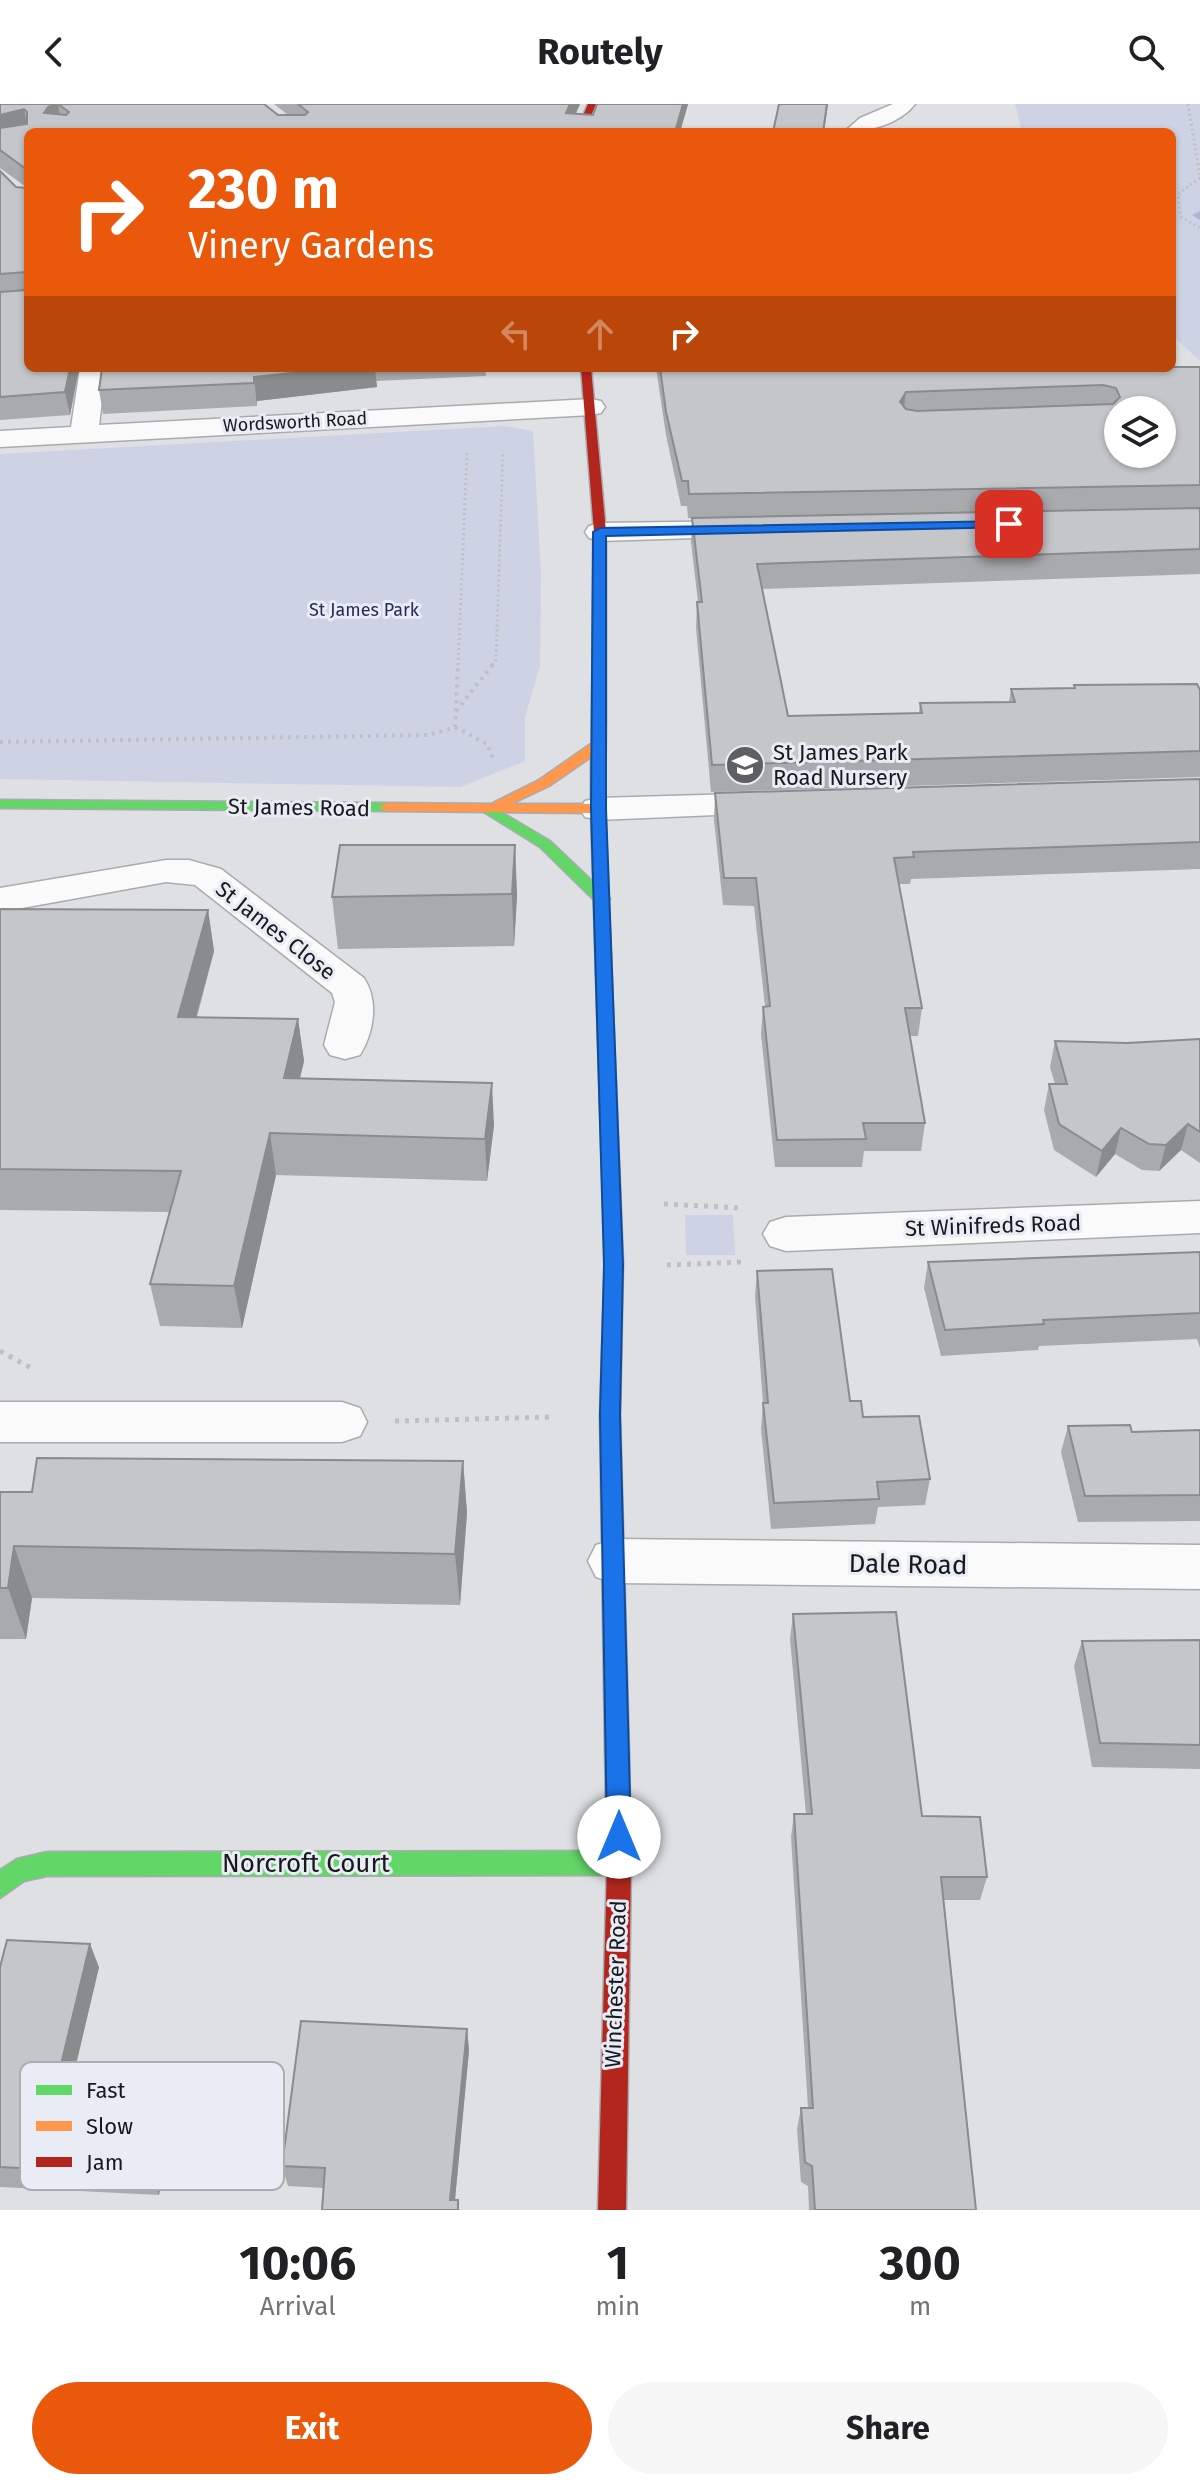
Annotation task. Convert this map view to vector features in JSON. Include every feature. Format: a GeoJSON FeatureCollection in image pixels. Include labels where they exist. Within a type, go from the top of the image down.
{"type":"FeatureCollection","features":[{"type":"Feature","properties":{"kind":"main road"},"geometry":{"type":"LineString","coordinates":[[582,128],[592,104]]}},
{"type":"Feature","properties":{"kind":"main road","name":"Winchester Road"},"geometry":{"type":"LineString","coordinates":[[587,372],[600,532],[598,809],[614,1265],[610,1415],[619,1863],[612,2210]]}},
{"type":"Feature","properties":{"kind":"main road"},"geometry":{"type":"LineString","coordinates":[[489,809],[544,783],[600,744]]}},
{"type":"Feature","properties":{"kind":"main road","name":"St James Road"},"geometry":{"type":"LineString","coordinates":[[0,804],[598,809]]}},
{"type":"Feature","properties":{"kind":"main road"},"geometry":{"type":"LineString","coordinates":[[489,809],[545,844],[602,899]]}},
{"type":"Feature","properties":{"kind":"main road","name":"Norcroft Court"},"geometry":{"type":"LineString","coordinates":[[0,1886],[17,1871],[47,1864],[619,1863]]}},
{"type":"Feature","properties":{"kind":"street"},"geometry":{"type":"LineString","coordinates":[[860,128],[867,122],[896,112],[905,104]]}},
{"type":"Feature","properties":{"kind":"street"},"geometry":{"type":"LineString","coordinates":[[84,434],[92,372]]}},
{"type":"Feature","properties":{"kind":"street","name":"Wordsworth Road"},"geometry":{"type":"LineString","coordinates":[[0,439],[591,407]]}},
{"type":"Feature","properties":{"kind":"street"},"geometry":{"type":"LineString","coordinates":[[600,532],[771,530]]}},
{"type":"Feature","properties":{"kind":"street"},"geometry":{"type":"LineString","coordinates":[[598,809],[808,803]]}},
{"type":"Feature","properties":{"kind":"street","name":"St James Close"},"geometry":{"type":"LineString","coordinates":[[0,900],[166,871],[208,877],[350,987],[355,1002],[345,1045]]}},
{"type":"Feature","properties":{"kind":"street","name":"St Winifreds Road"},"geometry":{"type":"LineString","coordinates":[[786,1234],[1200,1217]]}},
{"type":"Feature","properties":{"kind":"street"},"geometry":{"type":"LineString","coordinates":[[0,1422],[169,1444],[342,1422]]}},
{"type":"Feature","properties":{"kind":"street","name":"Dale Road"},"geometry":{"type":"LineString","coordinates":[[615,1561],[1200,1567]]}},
{"type":"Feature","properties":{"kind":"path"},"geometry":{"type":"LineString","coordinates":[[1188,104],[1200,177],[1178,194],[1181,217],[1200,228]]}},
{"type":"Feature","properties":{"kind":"path"},"geometry":{"type":"LineString","coordinates":[[456,712],[496,660],[502,452],[512,435],[543,409]]}},
{"type":"Feature","properties":{"kind":"path"},"geometry":{"type":"LineString","coordinates":[[453,453],[467,452],[455,727]]}},
{"type":"Feature","properties":{"kind":"path"},"geometry":{"type":"LineString","coordinates":[[0,742],[429,735],[455,727],[487,744],[493,755],[493,770]]}},
{"type":"Feature","properties":{"kind":"path"},"geometry":{"type":"LineString","coordinates":[[611,1203],[735,1205],[786,1234],[738,1265],[614,1265]]}},
{"type":"Feature","properties":{"kind":"path"},"geometry":{"type":"LineString","coordinates":[[342,1422],[610,1415]]}},
{"type":"Feature","properties":{"kind":"green space"},"geometry":{"type":"Polygon","coordinates":[[[1015,104],[1200,104],[1200,361],[1176,339],[1176,128],[1021,128],[1015,104]]]}},
{"type":"Feature","properties":{"kind":"green space","name":"St James Park"},"geometry":{"type":"Polygon","coordinates":[[[505,426],[533,431],[541,575],[540,666],[525,717],[525,761],[461,787],[0,779],[0,454],[505,426]]]}},
{"type":"Feature","properties":{"kind":"green space"},"geometry":{"type":"Polygon","coordinates":[[[685,1215],[733,1215],[735,1255],[686,1255],[685,1215]]]}},
{"type":"Feature","properties":{"kind":"building"},"geometry":{"type":"Polygon","coordinates":[[[0,104],[56,104],[44,113],[66,115],[69,112],[58,104],[264,104],[278,115],[305,115],[308,112],[298,104],[570,104],[566,113],[593,115],[597,104],[683,104],[676,128],[24,128],[24,168],[0,150],[0,128],[27,124],[27,112],[24,109],[0,115],[0,104]]]}},
{"type":"Feature","properties":{"kind":"building"},"geometry":{"type":"Polygon","coordinates":[[[779,104],[827,104],[824,128],[774,128],[779,104]]]}},
{"type":"Feature","properties":{"kind":"building"},"geometry":{"type":"Polygon","coordinates":[[[0,171],[16,187],[24,188],[24,272],[0,274],[0,171]]]}},
{"type":"Feature","properties":{"kind":"building"},"geometry":{"type":"Polygon","coordinates":[[[24,290],[24,372],[69,372],[65,392],[0,397],[0,292],[24,290]]]}},
{"type":"Feature","properties":{"kind":"building"},"geometry":{"type":"Polygon","coordinates":[[[1176,367],[1200,367],[1200,485],[689,494],[688,481],[682,481],[661,372],[1176,372],[1176,367]]]}},
{"type":"Feature","properties":{"kind":"building"},"geometry":{"type":"Polygon","coordinates":[[[101,372],[301,372],[254,377],[254,383],[99,390],[101,372]]]}},
{"type":"Feature","properties":{"kind":"building"},"geometry":{"type":"Polygon","coordinates":[[[1200,508],[1200,549],[757,564],[788,716],[922,713],[920,703],[1015,702],[1011,689],[1197,684],[1200,690],[1200,751],[712,765],[697,602],[702,602],[692,518],[1200,508]]]}},
{"type":"Feature","properties":{"kind":"building"},"geometry":{"type":"Polygon","coordinates":[[[1200,779],[1200,842],[913,852],[914,857],[894,858],[922,1008],[905,1008],[925,1123],[863,1123],[866,1139],[777,1140],[763,1007],[770,1006],[756,878],[724,878],[715,793],[1200,779]]]}},
{"type":"Feature","properties":{"kind":"building"},"geometry":{"type":"Polygon","coordinates":[[[340,845],[515,845],[512,894],[332,897],[340,845]]]}},
{"type":"Feature","properties":{"kind":"building"},"geometry":{"type":"Polygon","coordinates":[[[0,909],[208,910],[178,1017],[298,1019],[284,1078],[492,1083],[485,1139],[270,1133],[234,1286],[150,1284],[181,1171],[0,1169],[0,909]]]}},
{"type":"Feature","properties":{"kind":"building"},"geometry":{"type":"Polygon","coordinates":[[[1200,1039],[1200,1132],[1188,1124],[1166,1145],[1149,1144],[1121,1128],[1102,1151],[1059,1124],[1049,1084],[1067,1084],[1055,1041],[1127,1043],[1200,1039]]]}},
{"type":"Feature","properties":{"kind":"building"},"geometry":{"type":"Polygon","coordinates":[[[1200,1252],[1200,1313],[1043,1320],[1044,1324],[945,1330],[928,1262],[1200,1252]]]}},
{"type":"Feature","properties":{"kind":"building"},"geometry":{"type":"Polygon","coordinates":[[[832,1269],[850,1401],[861,1401],[863,1417],[919,1416],[930,1479],[877,1482],[879,1499],[774,1503],[763,1403],[768,1403],[757,1271],[832,1269]]]}},
{"type":"Feature","properties":{"kind":"building"},"geometry":{"type":"Polygon","coordinates":[[[1130,1425],[1132,1432],[1200,1430],[1200,1495],[1085,1496],[1068,1426],[1130,1425]]]}},
{"type":"Feature","properties":{"kind":"building"},"geometry":{"type":"Polygon","coordinates":[[[37,1458],[463,1461],[455,1554],[14,1546],[8,1588],[0,1588],[0,1492],[32,1492],[37,1458]]]}},
{"type":"Feature","properties":{"kind":"building"},"geometry":{"type":"Polygon","coordinates":[[[896,1612],[922,1816],[980,1817],[987,1877],[941,1877],[976,2210],[815,2210],[812,2166],[805,2162],[801,2108],[813,2108],[794,1814],[812,1814],[793,1614],[896,1612]]]}},
{"type":"Feature","properties":{"kind":"building"},"geometry":{"type":"Polygon","coordinates":[[[1200,1640],[1200,1745],[1100,1743],[1082,1641],[1200,1640]]]}},
{"type":"Feature","properties":{"kind":"building"},"geometry":{"type":"Polygon","coordinates":[[[7,1940],[90,1944],[62,2062],[20,2062],[20,2168],[0,2167],[0,1967],[7,1940]]]}},
{"type":"Feature","properties":{"kind":"building"},"geometry":{"type":"Polygon","coordinates":[[[301,2021],[467,2029],[450,2200],[458,2200],[458,2210],[322,2210],[325,2168],[284,2166],[301,2021]]]}},
{"type":"Feature","properties":{"kind":"waterway"},"geometry":{"type":"LineString","coordinates":[[1200,214],[1197,215],[1200,217]]}},
{"type":"Feature","properties":{"kind":"traffic: fast"},"geometry":{"type":"LineString","coordinates":[[0,804],[386,807]]}},
{"type":"Feature","properties":{"kind":"traffic: fast"},"geometry":{"type":"LineString","coordinates":[[489,809],[545,844],[602,899]]}},
{"type":"Feature","properties":{"kind":"traffic: fast"},"geometry":{"type":"LineString","coordinates":[[614,1263],[610,1415],[617,1752]]}},
{"type":"Feature","properties":{"kind":"traffic: fast"},"geometry":{"type":"LineString","coordinates":[[0,1886],[17,1871],[47,1864],[619,1863]]}},
{"type":"Feature","properties":{"kind":"traffic: slow"},"geometry":{"type":"LineString","coordinates":[[599,722],[598,809],[614,1263]]}},
{"type":"Feature","properties":{"kind":"traffic: slow"},"geometry":{"type":"LineString","coordinates":[[498,804],[544,783],[600,744]]}},
{"type":"Feature","properties":{"kind":"traffic: slow"},"geometry":{"type":"LineString","coordinates":[[386,807],[598,809]]}},
{"type":"Feature","properties":{"kind":"traffic: jam"},"geometry":{"type":"LineString","coordinates":[[582,128],[592,104]]}},
{"type":"Feature","properties":{"kind":"traffic: jam"},"geometry":{"type":"LineString","coordinates":[[586,372],[600,532],[599,722]]}},
{"type":"Feature","properties":{"kind":"traffic: jam"},"geometry":{"type":"LineString","coordinates":[[612,2210],[619,1863],[617,1752]]}},
{"type":"Feature","properties":{"kind":"place","name":"St James Park Road Nursery"},"geometry":{"type":"Point","coordinates":[745,765]}},
{"type":"Feature","properties":{"kind":"route"},"geometry":{"type":"LineString","coordinates":[[619,1837],[610,1415],[614,1265],[598,809],[600,532],[1009,524]]}}]}
